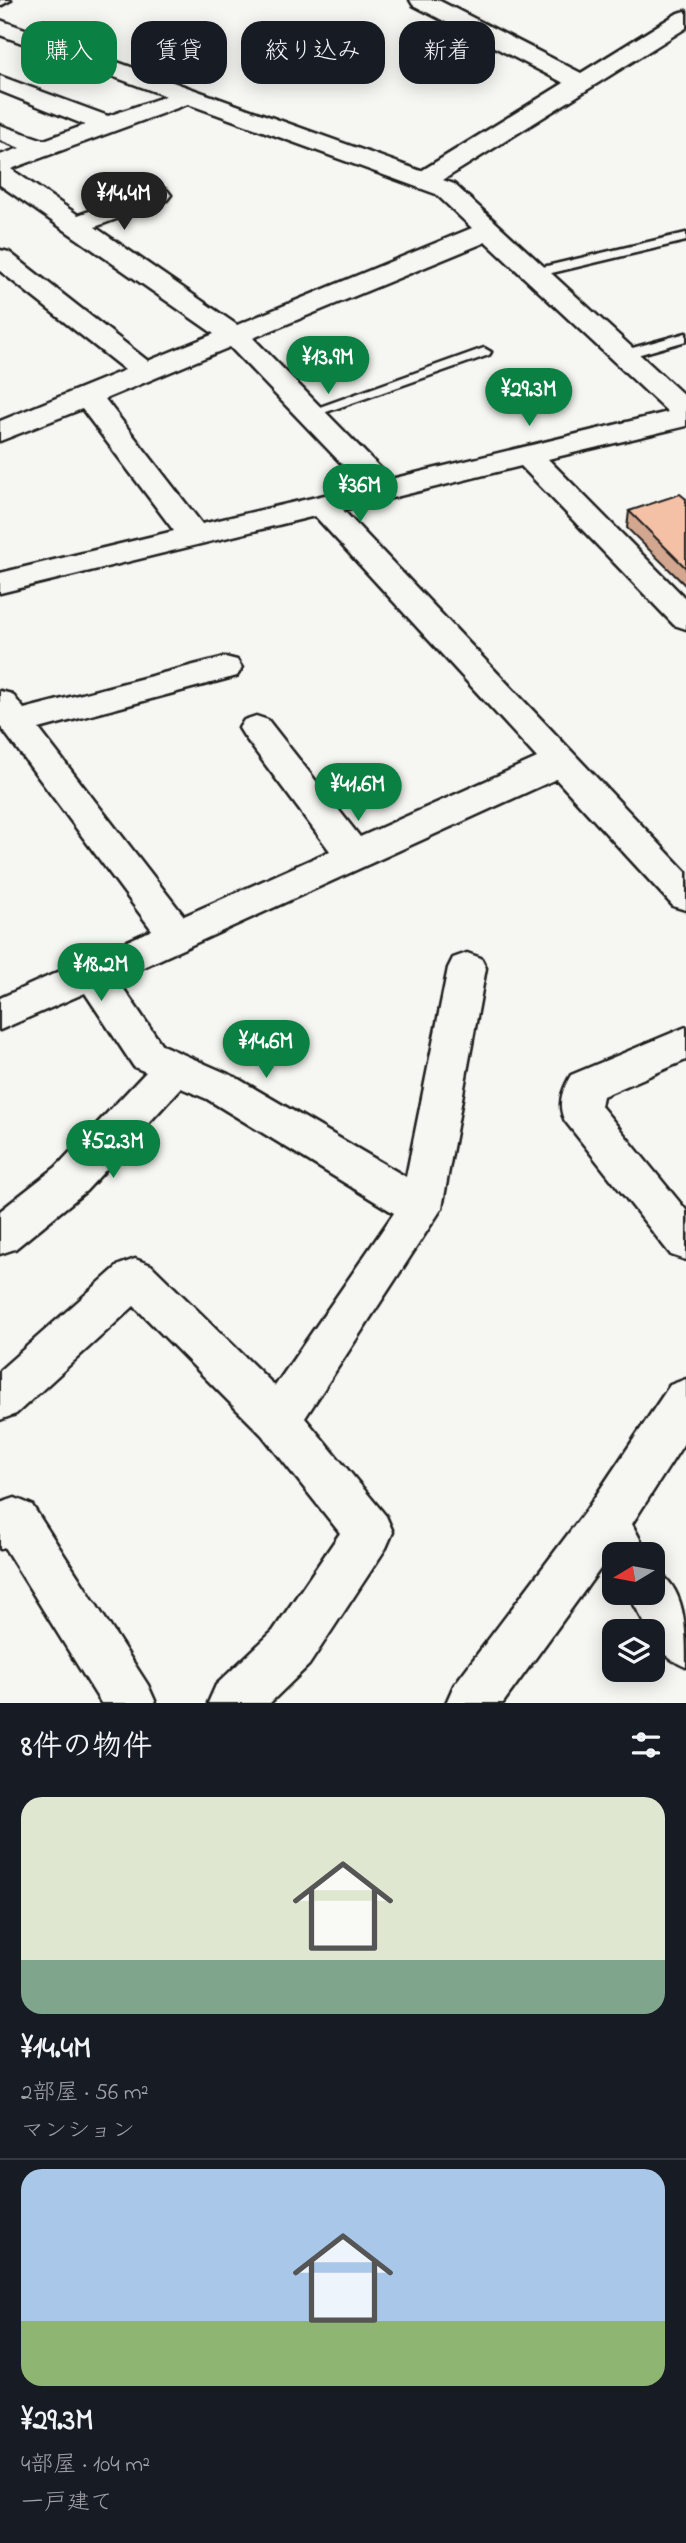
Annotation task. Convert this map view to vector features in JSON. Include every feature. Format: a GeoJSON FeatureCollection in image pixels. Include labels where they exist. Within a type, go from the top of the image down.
{"type":"FeatureCollection","features":[{"type":"Feature","properties":{"kind":"street"},"geometry":{"type":"LineString","coordinates":[[421,0],[580,82]]}},
{"type":"Feature","properties":{"kind":"street"},"geometry":{"type":"LineString","coordinates":[[423,181],[686,18]]}},
{"type":"Feature","properties":{"kind":"street"},"geometry":{"type":"LineString","coordinates":[[0,27],[445,189],[686,415]]}},
{"type":"Feature","properties":{"kind":"street"},"geometry":{"type":"LineString","coordinates":[[0,83],[108,125]]}},
{"type":"Feature","properties":{"kind":"street"},"geometry":{"type":"LineString","coordinates":[[0,164],[190,95]]}},
{"type":"Feature","properties":{"kind":"street"},"geometry":{"type":"LineString","coordinates":[[0,132],[43,148]]}},
{"type":"Feature","properties":{"kind":"street"},"geometry":{"type":"LineString","coordinates":[[0,173],[235,336],[385,491]]}},
{"type":"Feature","properties":{"kind":"street"},"geometry":{"type":"LineString","coordinates":[[75,225],[158,195]]}},
{"type":"Feature","properties":{"kind":"street"},"geometry":{"type":"LineString","coordinates":[[0,432],[489,231]]}},
{"type":"Feature","properties":{"kind":"street"},"geometry":{"type":"LineString","coordinates":[[0,258],[145,372]]}},
{"type":"Feature","properties":{"kind":"street"},"geometry":{"type":"LineString","coordinates":[[88,396],[194,537]]}},
{"type":"Feature","properties":{"kind":"street"},"geometry":{"type":"LineString","coordinates":[[0,583],[385,491],[686,415]]}},
{"type":"Feature","properties":{"kind":"street"},"geometry":{"type":"LineString","coordinates":[[527,455],[686,618]]}},
{"type":"Feature","properties":{"kind":"street"},"geometry":{"type":"LineString","coordinates":[[323,506],[686,896]]}},
{"type":"Feature","properties":{"kind":"street"},"geometry":{"type":"LineString","coordinates":[[178,936],[8,712],[225,668]]}},
{"type":"Feature","properties":{"kind":"street"},"geometry":{"type":"LineString","coordinates":[[256,728],[354,856]]}},
{"type":"Feature","properties":{"kind":"street"},"geometry":{"type":"LineString","coordinates":[[0,1015],[561,762]]}},
{"type":"Feature","properties":{"kind":"street"},"geometry":{"type":"LineString","coordinates":[[278,1420],[421,1208],[467,968]]}},
{"type":"Feature","properties":{"kind":"street"},"geometry":{"type":"LineString","coordinates":[[93,974],[148,1056],[220,1088],[421,1208]]}},
{"type":"Feature","properties":{"kind":"street"},"geometry":{"type":"LineString","coordinates":[[686,1043],[584,1086],[580,1110],[686,1242]]}},
{"type":"Feature","properties":{"kind":"street"},"geometry":{"type":"LineString","coordinates":[[0,1236],[71,1179],[175,1068]]}},
{"type":"Feature","properties":{"kind":"street"},"geometry":{"type":"LineString","coordinates":[[0,1399],[135,1278],[278,1420],[369,1532],[290,1648],[233,1703]]}},
{"type":"Feature","properties":{"kind":"street"},"geometry":{"type":"LineString","coordinates":[[472,1703],[614,1540],[686,1400]]}},
{"type":"Feature","properties":{"kind":"street"},"geometry":{"type":"LineString","coordinates":[[5,1518],[130,1703]]}},
{"type":"Feature","properties":{"kind":"street"},"geometry":{"type":"LineString","coordinates":[[660,1605],[686,1642]]}},
{"type":"Feature","properties":{"kind":"lane"},"geometry":{"type":"LineString","coordinates":[[0,3],[6,0]]}},
{"type":"Feature","properties":{"kind":"lane"},"geometry":{"type":"LineString","coordinates":[[535,274],[686,237]]}},
{"type":"Feature","properties":{"kind":"lane"},"geometry":{"type":"LineString","coordinates":[[623,355],[686,337]]}},
{"type":"Feature","properties":{"kind":"lane"},"geometry":{"type":"LineString","coordinates":[[310,413],[484,352]]}},
{"type":"Feature","properties":{"kind":"building"},"geometry":{"type":"Polygon","coordinates":[[[680,494],[686,499],[686,568],[629,511],[680,494]]]}}]}
